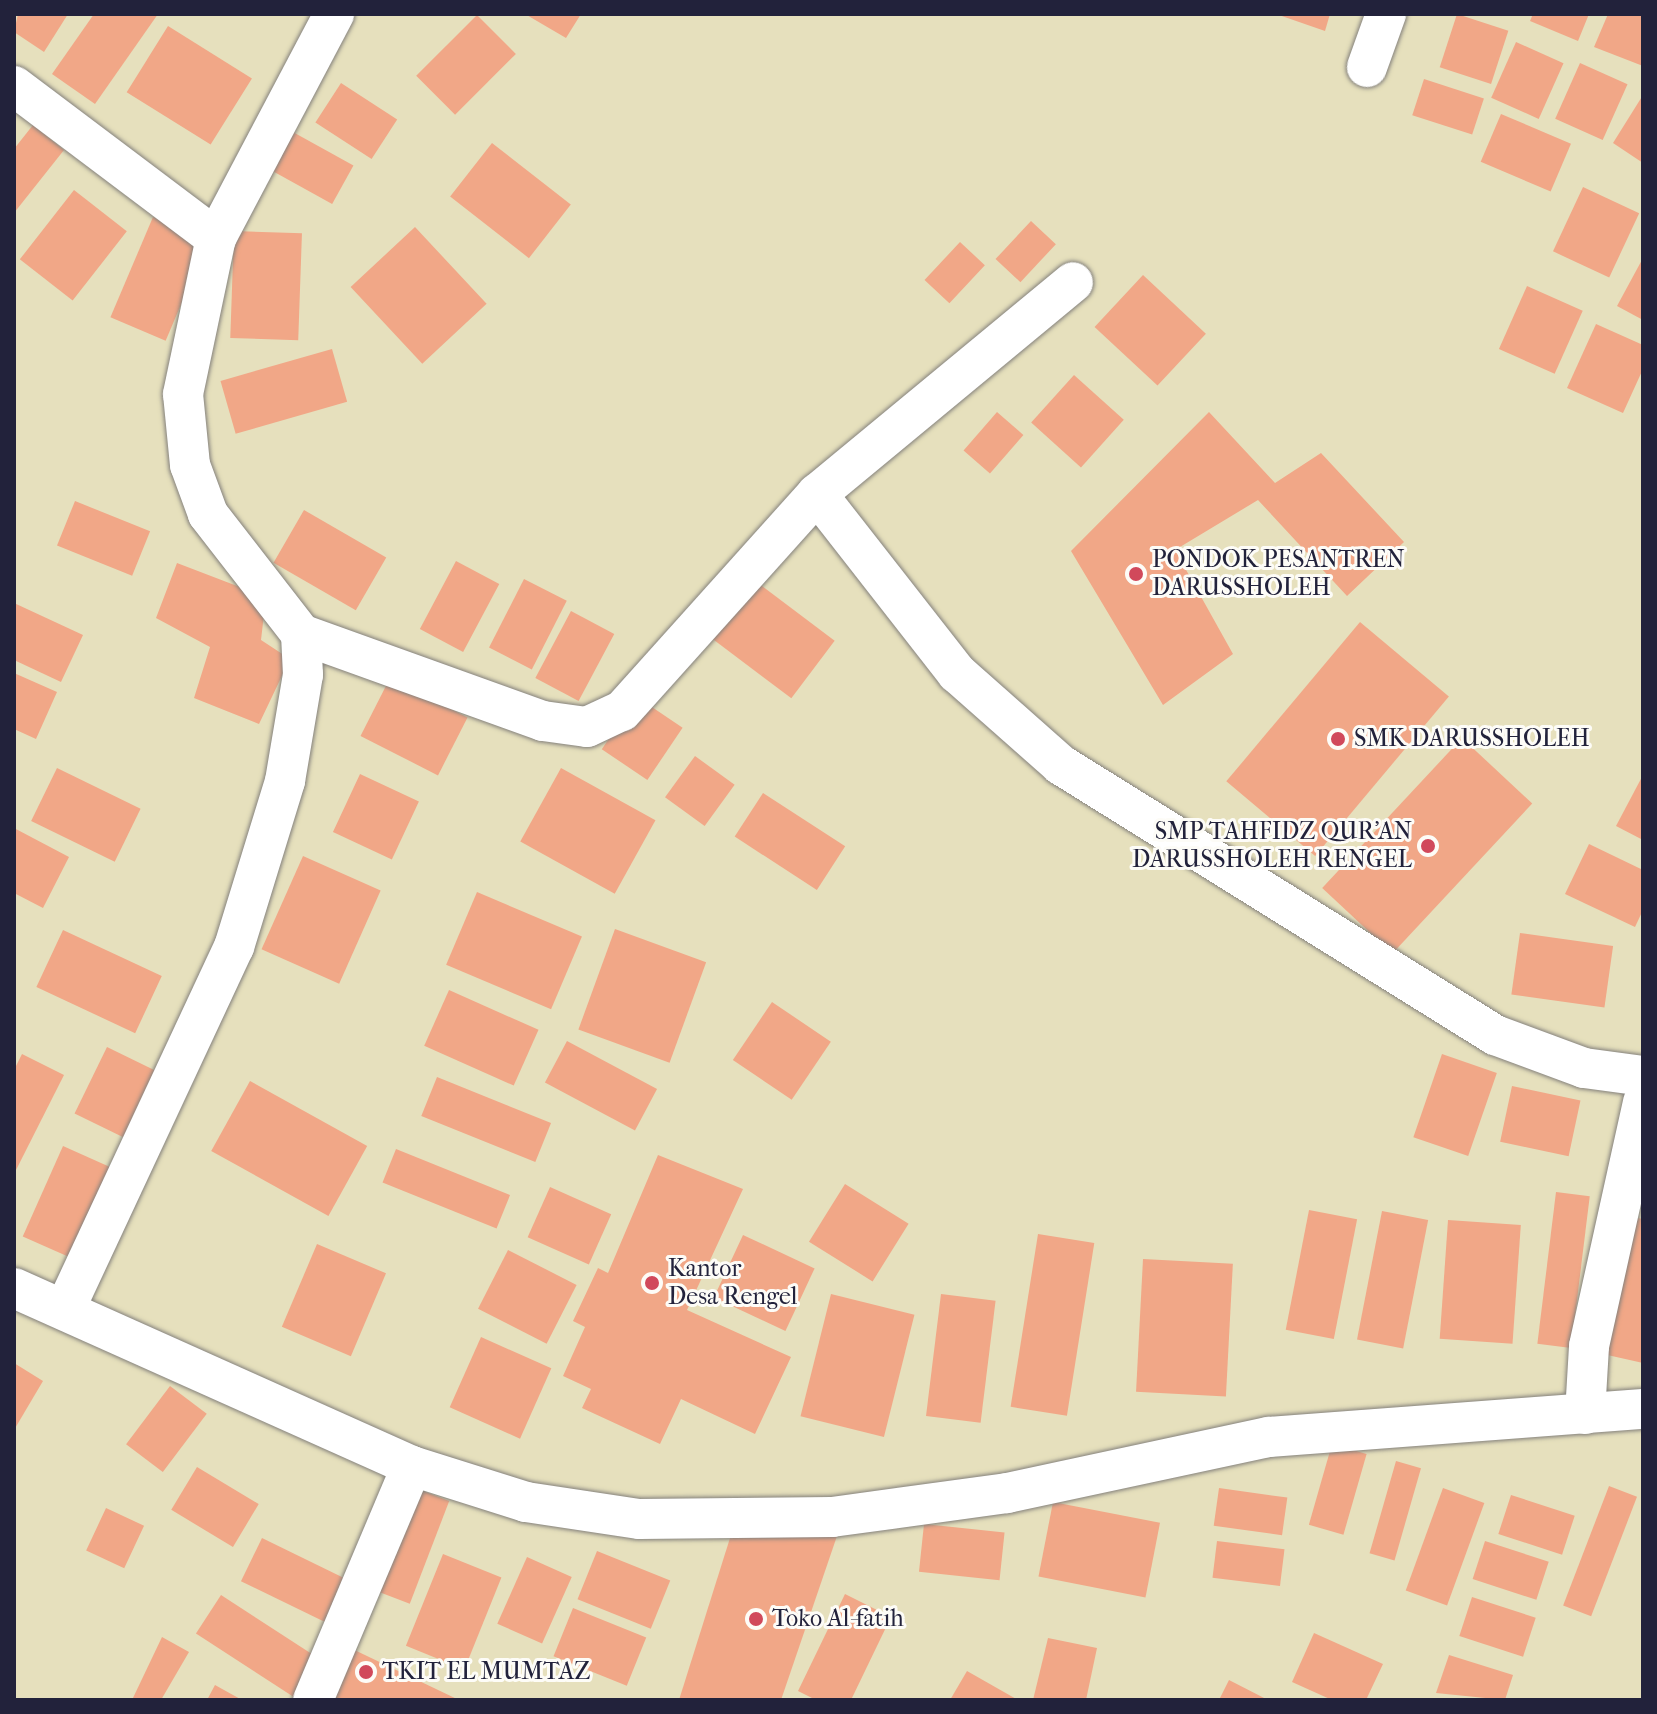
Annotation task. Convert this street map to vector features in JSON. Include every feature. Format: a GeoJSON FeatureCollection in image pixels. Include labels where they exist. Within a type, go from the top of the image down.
{"type":"FeatureCollection","features":[{"type":"Feature","properties":{"kind":"street"},"geometry":{"type":"LineString","coordinates":[[334,14],[216,238],[183,394],[190,465],[208,514],[301,634],[543,721],[587,727],[622,711],[665,670],[817,494],[1073,282]]}},
{"type":"Feature","properties":{"kind":"street"},"geometry":{"type":"LineString","coordinates":[[1367,67],[1386,14]]}},
{"type":"Feature","properties":{"kind":"street"},"geometry":{"type":"LineString","coordinates":[[14,86],[216,238]]}},
{"type":"Feature","properties":{"kind":"street"},"geometry":{"type":"LineString","coordinates":[[817,494],[957,673],[1061,765],[1495,1035],[1584,1068],[1643,1076]]}},
{"type":"Feature","properties":{"kind":"street"},"geometry":{"type":"LineString","coordinates":[[65,1309],[234,947],[285,781],[303,675],[301,634]]}},
{"type":"Feature","properties":{"kind":"street"},"geometry":{"type":"LineString","coordinates":[[1585,1414],[1589,1346],[1643,1102]]}},
{"type":"Feature","properties":{"kind":"street"},"geometry":{"type":"LineString","coordinates":[[14,1288],[412,1466],[526,1502],[639,1519],[832,1517],[1007,1493],[1269,1437],[1643,1409]]}},
{"type":"Feature","properties":{"kind":"street"},"geometry":{"type":"LineString","coordinates":[[313,1700],[412,1466]]}},
{"type":"Feature","properties":{"kind":"building"},"geometry":{"type":"Polygon","coordinates":[[[18,14],[68,14],[44,52],[14,32],[18,14]]]}},
{"type":"Feature","properties":{"kind":"building"},"geometry":{"type":"Polygon","coordinates":[[[94,14],[158,14],[95,104],[52,74],[94,14]]]}},
{"type":"Feature","properties":{"kind":"building"},"geometry":{"type":"Polygon","coordinates":[[[525,14],[581,14],[566,38],[525,14]]]}},
{"type":"Feature","properties":{"kind":"building"},"geometry":{"type":"Polygon","coordinates":[[[1276,14],[1330,14],[1325,31],[1276,14]]]}},
{"type":"Feature","properties":{"kind":"building"},"geometry":{"type":"Polygon","coordinates":[[[1457,14],[1508,31],[1491,84],[1440,67],[1457,14]]]}},
{"type":"Feature","properties":{"kind":"building"},"geometry":{"type":"Polygon","coordinates":[[[1533,14],[1589,14],[1578,41],[1530,21],[1533,14]]]}},
{"type":"Feature","properties":{"kind":"building"},"geometry":{"type":"Polygon","coordinates":[[[1608,14],[1643,14],[1643,66],[1594,47],[1608,14]]]}},
{"type":"Feature","properties":{"kind":"building"},"geometry":{"type":"Polygon","coordinates":[[[477,15],[516,54],[455,115],[416,76],[477,15]]]}},
{"type":"Feature","properties":{"kind":"building"},"geometry":{"type":"Polygon","coordinates":[[[168,26],[252,78],[211,145],[127,92],[168,26]]]}},
{"type":"Feature","properties":{"kind":"building"},"geometry":{"type":"Polygon","coordinates":[[[1516,42],[1564,63],[1539,119],[1491,98],[1516,42]]]}},
{"type":"Feature","properties":{"kind":"building"},"geometry":{"type":"Polygon","coordinates":[[[1580,63],[1628,84],[1603,140],[1555,119],[1580,63]]]}},
{"type":"Feature","properties":{"kind":"building"},"geometry":{"type":"Polygon","coordinates":[[[1424,79],[1484,98],[1472,135],[1412,115],[1424,79]]]}},
{"type":"Feature","properties":{"kind":"building"},"geometry":{"type":"Polygon","coordinates":[[[341,83],[397,119],[372,159],[315,122],[341,83]]]}},
{"type":"Feature","properties":{"kind":"building"},"geometry":{"type":"Polygon","coordinates":[[[1643,95],[1643,163],[1613,143],[1643,95]]]}},
{"type":"Feature","properties":{"kind":"building"},"geometry":{"type":"Polygon","coordinates":[[[1501,114],[1571,144],[1551,192],[1481,162],[1501,114]]]}},
{"type":"Feature","properties":{"kind":"building"},"geometry":{"type":"Polygon","coordinates":[[[273,121],[353,166],[332,204],[252,159],[273,121]]]}},
{"type":"Feature","properties":{"kind":"building"},"geometry":{"type":"Polygon","coordinates":[[[33,125],[64,150],[14,213],[14,149],[33,125]]]}},
{"type":"Feature","properties":{"kind":"building"},"geometry":{"type":"Polygon","coordinates":[[[492,143],[571,205],[529,258],[450,197],[492,143]]]}},
{"type":"Feature","properties":{"kind":"building"},"geometry":{"type":"Polygon","coordinates":[[[1583,187],[1639,213],[1609,278],[1553,251],[1583,187]]]}},
{"type":"Feature","properties":{"kind":"building"},"geometry":{"type":"Polygon","coordinates":[[[74,190],[127,231],[73,301],[20,259],[74,190]]]}},
{"type":"Feature","properties":{"kind":"building"},"geometry":{"type":"Polygon","coordinates":[[[153,217],[208,240],[166,341],[110,317],[153,217]]]}},
{"type":"Feature","properties":{"kind":"building"},"geometry":{"type":"Polygon","coordinates":[[[1031,221],[1056,244],[1020,282],[996,259],[1031,221]]]}},
{"type":"Feature","properties":{"kind":"building"},"geometry":{"type":"Polygon","coordinates":[[[415,227],[487,304],[422,364],[351,287],[415,227]]]}},
{"type":"Feature","properties":{"kind":"building"},"geometry":{"type":"Polygon","coordinates":[[[234,231],[302,233],[298,340],[230,338],[234,231]]]}},
{"type":"Feature","properties":{"kind":"building"},"geometry":{"type":"Polygon","coordinates":[[[960,242],[985,265],[949,303],[925,280],[960,242]]]}},
{"type":"Feature","properties":{"kind":"building"},"geometry":{"type":"Polygon","coordinates":[[[1643,258],[1643,320],[1617,306],[1643,258]]]}},
{"type":"Feature","properties":{"kind":"building"},"geometry":{"type":"Polygon","coordinates":[[[1143,275],[1206,334],[1157,386],[1095,327],[1143,275]]]}},
{"type":"Feature","properties":{"kind":"building"},"geometry":{"type":"Polygon","coordinates":[[[1527,286],[1583,311],[1555,374],[1499,349],[1527,286]]]}},
{"type":"Feature","properties":{"kind":"building"},"geometry":{"type":"Polygon","coordinates":[[[1596,324],[1643,345],[1643,369],[1623,413],[1567,388],[1596,324]]]}},
{"type":"Feature","properties":{"kind":"building"},"geometry":{"type":"Polygon","coordinates":[[[332,349],[347,402],[236,434],[220,381],[332,349]]]}},
{"type":"Feature","properties":{"kind":"building"},"geometry":{"type":"Polygon","coordinates":[[[1074,375],[1124,420],[1081,467],[1031,423],[1074,375]]]}},
{"type":"Feature","properties":{"kind":"building"},"geometry":{"type":"Polygon","coordinates":[[[997,412],[1023,435],[990,473],[964,450],[997,412]]]}},
{"type":"Feature","properties":{"kind":"building","name":"PONDOK PESANTREN DARUSSHOLEH"},"geometry":{"type":"Polygon","coordinates":[[[1209,412],[1275,483],[1321,453],[1404,542],[1347,596],[1258,500],[1175,550],[1233,654],[1163,705],[1071,551],[1209,412]]]}},
{"type":"Feature","properties":{"kind":"building"},"geometry":{"type":"Polygon","coordinates":[[[75,501],[150,531],[132,576],[57,546],[75,501]]]}},
{"type":"Feature","properties":{"kind":"building"},"geometry":{"type":"Polygon","coordinates":[[[304,510],[386,558],[356,610],[274,563],[304,510]]]}},
{"type":"Feature","properties":{"kind":"building"},"geometry":{"type":"Polygon","coordinates":[[[456,561],[499,584],[463,652],[420,629],[456,561]]]}},
{"type":"Feature","properties":{"kind":"building"},"geometry":{"type":"Polygon","coordinates":[[[177,563],[266,597],[261,640],[290,659],[259,724],[194,698],[210,647],[156,618],[177,563]]]}},
{"type":"Feature","properties":{"kind":"building"},"geometry":{"type":"Polygon","coordinates":[[[524,579],[567,601],[532,669],[489,648],[524,579]]]}},
{"type":"Feature","properties":{"kind":"building"},"geometry":{"type":"Polygon","coordinates":[[[754,580],[835,641],[791,698],[711,638],[754,580]]]}},
{"type":"Feature","properties":{"kind":"building"},"geometry":{"type":"Polygon","coordinates":[[[14,603],[83,635],[61,682],[14,660],[14,603]]]}},
{"type":"Feature","properties":{"kind":"building"},"geometry":{"type":"Polygon","coordinates":[[[571,611],[614,634],[579,701],[535,678],[571,611]]]}},
{"type":"Feature","properties":{"kind":"building","name":"SMK DARUSSHOLEH"},"geometry":{"type":"Polygon","coordinates":[[[1360,622],[1449,697],[1315,856],[1226,781],[1360,622]]]}},
{"type":"Feature","properties":{"kind":"building"},"geometry":{"type":"Polygon","coordinates":[[[14,673],[57,692],[36,739],[14,729],[14,673]]]}},
{"type":"Feature","properties":{"kind":"building"},"geometry":{"type":"Polygon","coordinates":[[[390,678],[468,717],[438,775],[360,736],[390,678]]]}},
{"type":"Feature","properties":{"kind":"building"},"geometry":{"type":"Polygon","coordinates":[[[637,697],[683,728],[647,780],[602,749],[637,697]]]}},
{"type":"Feature","properties":{"kind":"building","name":"SMP TAHFIDZ QUR'AN DARUSSHOLEH RENGEL"},"geometry":{"type":"Polygon","coordinates":[[[1462,738],[1532,803],[1392,953],[1322,888],[1462,738]]]}},
{"type":"Feature","properties":{"kind":"building"},"geometry":{"type":"Polygon","coordinates":[[[695,756],[735,785],[705,826],[665,797],[695,756]]]}},
{"type":"Feature","properties":{"kind":"building"},"geometry":{"type":"Polygon","coordinates":[[[57,768],[141,809],[115,862],[31,821],[57,768]]]}},
{"type":"Feature","properties":{"kind":"building"},"geometry":{"type":"Polygon","coordinates":[[[561,768],[655,820],[615,894],[520,841],[561,768]]]}},
{"type":"Feature","properties":{"kind":"building"},"geometry":{"type":"Polygon","coordinates":[[[360,774],[419,801],[392,859],[333,832],[360,774]]]}},
{"type":"Feature","properties":{"kind":"building"},"geometry":{"type":"Polygon","coordinates":[[[1643,775],[1643,840],[1616,826],[1643,775]]]}},
{"type":"Feature","properties":{"kind":"building"},"geometry":{"type":"Polygon","coordinates":[[[763,793],[845,846],[817,890],[735,837],[763,793]]]}},
{"type":"Feature","properties":{"kind":"building"},"geometry":{"type":"Polygon","coordinates":[[[14,828],[69,857],[43,908],[14,893],[14,828]]]}},
{"type":"Feature","properties":{"kind":"building"},"geometry":{"type":"Polygon","coordinates":[[[1589,844],[1643,870],[1643,910],[1635,927],[1565,894],[1589,844]]]}},
{"type":"Feature","properties":{"kind":"building"},"geometry":{"type":"Polygon","coordinates":[[[303,856],[381,891],[339,984],[262,949],[303,856]]]}},
{"type":"Feature","properties":{"kind":"building"},"geometry":{"type":"Polygon","coordinates":[[[477,892],[582,937],[551,1009],[446,965],[477,892]]]}},
{"type":"Feature","properties":{"kind":"building"},"geometry":{"type":"Polygon","coordinates":[[[615,929],[706,962],[670,1063],[578,1030],[615,929]]]}},
{"type":"Feature","properties":{"kind":"building"},"geometry":{"type":"Polygon","coordinates":[[[63,930],[162,976],[135,1033],[36,987],[63,930]]]}},
{"type":"Feature","properties":{"kind":"building"},"geometry":{"type":"Polygon","coordinates":[[[1520,933],[1613,946],[1604,1007],[1511,994],[1520,933]]]}},
{"type":"Feature","properties":{"kind":"building"},"geometry":{"type":"Polygon","coordinates":[[[449,990],[539,1030],[514,1086],[424,1046],[449,990]]]}},
{"type":"Feature","properties":{"kind":"building"},"geometry":{"type":"Polygon","coordinates":[[[772,1002],[831,1042],[792,1100],[733,1060],[772,1002]]]}},
{"type":"Feature","properties":{"kind":"building"},"geometry":{"type":"Polygon","coordinates":[[[567,1041],[657,1089],[635,1130],[545,1082],[567,1041]]]}},
{"type":"Feature","properties":{"kind":"building"},"geometry":{"type":"Polygon","coordinates":[[[107,1047],[162,1074],[129,1140],[75,1114],[107,1047]]]}},
{"type":"Feature","properties":{"kind":"building"},"geometry":{"type":"Polygon","coordinates":[[[22,1054],[64,1075],[14,1174],[14,1070],[22,1054]]]}},
{"type":"Feature","properties":{"kind":"building"},"geometry":{"type":"Polygon","coordinates":[[[1442,1054],[1497,1073],[1468,1156],[1413,1137],[1442,1054]]]}},
{"type":"Feature","properties":{"kind":"building"},"geometry":{"type":"Polygon","coordinates":[[[437,1077],[551,1123],[535,1162],[421,1116],[437,1077]]]}},
{"type":"Feature","properties":{"kind":"building"},"geometry":{"type":"Polygon","coordinates":[[[250,1081],[367,1146],[328,1216],[211,1151],[250,1081]]]}},
{"type":"Feature","properties":{"kind":"building"},"geometry":{"type":"Polygon","coordinates":[[[1512,1086],[1580,1101],[1569,1156],[1500,1142],[1512,1086]]]}},
{"type":"Feature","properties":{"kind":"building"},"geometry":{"type":"Polygon","coordinates":[[[63,1146],[111,1167],[70,1258],[23,1236],[63,1146]]]}},
{"type":"Feature","properties":{"kind":"building"},"geometry":{"type":"Polygon","coordinates":[[[396,1149],[510,1195],[497,1228],[383,1182],[396,1149]]]}},
{"type":"Feature","properties":{"kind":"building","name":"Kantor Desa Rengel"},"geometry":{"type":"Polygon","coordinates":[[[658,1155],[743,1189],[687,1310],[791,1357],[755,1434],[681,1399],[660,1444],[582,1408],[591,1389],[563,1376],[585,1327],[573,1321],[598,1268],[608,1273],[658,1155]]]}},
{"type":"Feature","properties":{"kind":"building"},"geometry":{"type":"Polygon","coordinates":[[[845,1184],[909,1224],[873,1281],[809,1242],[845,1184]]]}},
{"type":"Feature","properties":{"kind":"building"},"geometry":{"type":"Polygon","coordinates":[[[550,1187],[611,1214],[589,1264],[528,1237],[550,1187]]]}},
{"type":"Feature","properties":{"kind":"building"},"geometry":{"type":"Polygon","coordinates":[[[1556,1192],[1590,1196],[1571,1348],[1537,1344],[1556,1192]]]}},
{"type":"Feature","properties":{"kind":"building"},"geometry":{"type":"Polygon","coordinates":[[[1309,1210],[1357,1219],[1334,1339],[1286,1330],[1309,1210]]]}},
{"type":"Feature","properties":{"kind":"building"},"geometry":{"type":"Polygon","coordinates":[[[1382,1211],[1428,1220],[1403,1349],[1357,1340],[1382,1211]]]}},
{"type":"Feature","properties":{"kind":"building"},"geometry":{"type":"Polygon","coordinates":[[[1632,1217],[1643,1219],[1643,1363],[1603,1354],[1632,1217]]]}},
{"type":"Feature","properties":{"kind":"building"},"geometry":{"type":"Polygon","coordinates":[[[1448,1220],[1521,1225],[1513,1344],[1440,1339],[1448,1220]]]}},
{"type":"Feature","properties":{"kind":"building"},"geometry":{"type":"Polygon","coordinates":[[[1038,1234],[1094,1243],[1067,1416],[1011,1407],[1038,1234]]]}},
{"type":"Feature","properties":{"kind":"building"},"geometry":{"type":"Polygon","coordinates":[[[743,1235],[815,1268],[785,1331],[714,1298],[743,1235]]]}},
{"type":"Feature","properties":{"kind":"building"},"geometry":{"type":"Polygon","coordinates":[[[317,1244],[386,1273],[351,1356],[282,1327],[317,1244]]]}},
{"type":"Feature","properties":{"kind":"building"},"geometry":{"type":"Polygon","coordinates":[[[508,1250],[577,1285],[547,1344],[478,1309],[508,1250]]]}},
{"type":"Feature","properties":{"kind":"building"},"geometry":{"type":"Polygon","coordinates":[[[1143,1259],[1233,1264],[1226,1397],[1136,1392],[1143,1259]]]}},
{"type":"Feature","properties":{"kind":"building"},"geometry":{"type":"Polygon","coordinates":[[[831,1294],[914,1315],[884,1437],[801,1416],[831,1294]]]}},
{"type":"Feature","properties":{"kind":"building"},"geometry":{"type":"Polygon","coordinates":[[[941,1294],[996,1301],[981,1423],[926,1416],[941,1294]]]}},
{"type":"Feature","properties":{"kind":"building"},"geometry":{"type":"Polygon","coordinates":[[[481,1337],[551,1368],[520,1439],[450,1407],[481,1337]]]}},
{"type":"Feature","properties":{"kind":"building"},"geometry":{"type":"Polygon","coordinates":[[[14,1363],[43,1381],[14,1430],[14,1363]]]}},
{"type":"Feature","properties":{"kind":"building"},"geometry":{"type":"Polygon","coordinates":[[[170,1386],[207,1414],[163,1472],[126,1444],[170,1386]]]}},
{"type":"Feature","properties":{"kind":"building"},"geometry":{"type":"Polygon","coordinates":[[[1332,1444],[1367,1454],[1343,1535],[1309,1525],[1332,1444]]]}},
{"type":"Feature","properties":{"kind":"building"},"geometry":{"type":"Polygon","coordinates":[[[1396,1461],[1421,1468],[1395,1560],[1370,1553],[1396,1461]]]}},
{"type":"Feature","properties":{"kind":"building"},"geometry":{"type":"Polygon","coordinates":[[[197,1467],[259,1504],[233,1547],[171,1510],[197,1467]]]}},
{"type":"Feature","properties":{"kind":"building"},"geometry":{"type":"Polygon","coordinates":[[[410,1486],[449,1501],[410,1604],[371,1589],[410,1486]]]}},
{"type":"Feature","properties":{"kind":"building"},"geometry":{"type":"Polygon","coordinates":[[[1609,1486],[1637,1497],[1591,1616],[1563,1605],[1609,1486]]]}},
{"type":"Feature","properties":{"kind":"building"},"geometry":{"type":"Polygon","coordinates":[[[1219,1488],[1287,1498],[1282,1535],[1214,1526],[1219,1488]]]}},
{"type":"Feature","properties":{"kind":"building"},"geometry":{"type":"Polygon","coordinates":[[[1443,1488],[1484,1503],[1447,1605],[1406,1590],[1443,1488]]]}},
{"type":"Feature","properties":{"kind":"building"},"geometry":{"type":"Polygon","coordinates":[[[1511,1495],[1575,1516],[1562,1555],[1498,1534],[1511,1495]]]}},
{"type":"Feature","properties":{"kind":"building"},"geometry":{"type":"Polygon","coordinates":[[[1053,1502],[1160,1523],[1145,1597],[1038,1577],[1053,1502]]]}},
{"type":"Feature","properties":{"kind":"building"},"geometry":{"type":"Polygon","coordinates":[[[106,1508],[144,1526],[124,1568],[86,1551],[106,1508]]]}},
{"type":"Feature","properties":{"kind":"building"},"geometry":{"type":"Polygon","coordinates":[[[924,1524],[1005,1532],[1000,1580],[919,1572],[924,1524]]]}},
{"type":"Feature","properties":{"kind":"building","name":"Toko Al-fatih"},"geometry":{"type":"Polygon","coordinates":[[[837,1536],[781,1700],[679,1700],[730,1538],[837,1536]]]}},
{"type":"Feature","properties":{"kind":"building"},"geometry":{"type":"Polygon","coordinates":[[[262,1538],[354,1583],[333,1626],[241,1581],[262,1538]]]}},
{"type":"Feature","properties":{"kind":"building"},"geometry":{"type":"Polygon","coordinates":[[[1217,1541],[1284,1549],[1280,1586],[1212,1578],[1217,1541]]]}},
{"type":"Feature","properties":{"kind":"building"},"geometry":{"type":"Polygon","coordinates":[[[1485,1541],[1549,1562],[1536,1600],[1473,1579],[1485,1541]]]}},
{"type":"Feature","properties":{"kind":"building"},"geometry":{"type":"Polygon","coordinates":[[[597,1551],[670,1581],[651,1629],[578,1599],[597,1551]]]}},
{"type":"Feature","properties":{"kind":"building"},"geometry":{"type":"Polygon","coordinates":[[[443,1554],[501,1578],[464,1669],[406,1646],[443,1554]]]}},
{"type":"Feature","properties":{"kind":"building"},"geometry":{"type":"Polygon","coordinates":[[[527,1557],[572,1577],[542,1644],[497,1624],[527,1557]]]}},
{"type":"Feature","properties":{"kind":"building"},"geometry":{"type":"Polygon","coordinates":[[[845,1594],[891,1617],[851,1700],[816,1700],[798,1691],[845,1594]]]}},
{"type":"Feature","properties":{"kind":"building"},"geometry":{"type":"Polygon","coordinates":[[[221,1595],[320,1659],[295,1698],[196,1634],[221,1595]]]}},
{"type":"Feature","properties":{"kind":"building"},"geometry":{"type":"Polygon","coordinates":[[[1472,1597],[1536,1618],[1523,1657],[1459,1636],[1472,1597]]]}},
{"type":"Feature","properties":{"kind":"building"},"geometry":{"type":"Polygon","coordinates":[[[573,1608],[646,1638],[627,1686],[554,1656],[573,1608]]]}},
{"type":"Feature","properties":{"kind":"building"},"geometry":{"type":"Polygon","coordinates":[[[1314,1633],[1383,1664],[1366,1700],[1332,1700],[1292,1682],[1314,1633]]]}},
{"type":"Feature","properties":{"kind":"building"},"geometry":{"type":"Polygon","coordinates":[[[162,1637],[189,1652],[161,1700],[132,1700],[162,1637]]]}},
{"type":"Feature","properties":{"kind":"building"},"geometry":{"type":"Polygon","coordinates":[[[1048,1638],[1097,1648],[1086,1700],[1033,1700],[1048,1638]]]}},
{"type":"Feature","properties":{"kind":"building","name":"TKIT EL MUMTAZ"},"geometry":{"type":"Polygon","coordinates":[[[344,1645],[459,1700],[317,1700],[344,1645]]]}},
{"type":"Feature","properties":{"kind":"building"},"geometry":{"type":"Polygon","coordinates":[[[1449,1655],[1513,1675],[1505,1700],[1436,1693],[1449,1655]]]}},
{"type":"Feature","properties":{"kind":"building"},"geometry":{"type":"Polygon","coordinates":[[[967,1671],[1018,1700],[950,1700],[967,1671]]]}},
{"type":"Feature","properties":{"kind":"building"},"geometry":{"type":"Polygon","coordinates":[[[1229,1680],[1268,1700],[1219,1700],[1229,1680]]]}},
{"type":"Feature","properties":{"kind":"building"},"geometry":{"type":"Polygon","coordinates":[[[215,1685],[242,1700],[207,1700],[215,1685]]]}},
{"type":"Feature","properties":{"kind":"place","name":"PONDOK PESANTREN DARUSSHOLEH"},"geometry":{"type":"Point","coordinates":[1136,574]}},
{"type":"Feature","properties":{"kind":"place","name":"SMK DARUSSHOLEH"},"geometry":{"type":"Point","coordinates":[1338,739]}},
{"type":"Feature","properties":{"kind":"place","name":"SMP TAHFIDZ QUR'AN DARUSSHOLEH RENGEL"},"geometry":{"type":"Point","coordinates":[1428,846]}},
{"type":"Feature","properties":{"kind":"place","name":"Kantor Desa Rengel"},"geometry":{"type":"Point","coordinates":[652,1283]}},
{"type":"Feature","properties":{"kind":"place","name":"Toko Al-fatih"},"geometry":{"type":"Point","coordinates":[756,1619]}},
{"type":"Feature","properties":{"kind":"place","name":"TKIT EL MUMTAZ"},"geometry":{"type":"Point","coordinates":[366,1672]}}]}
